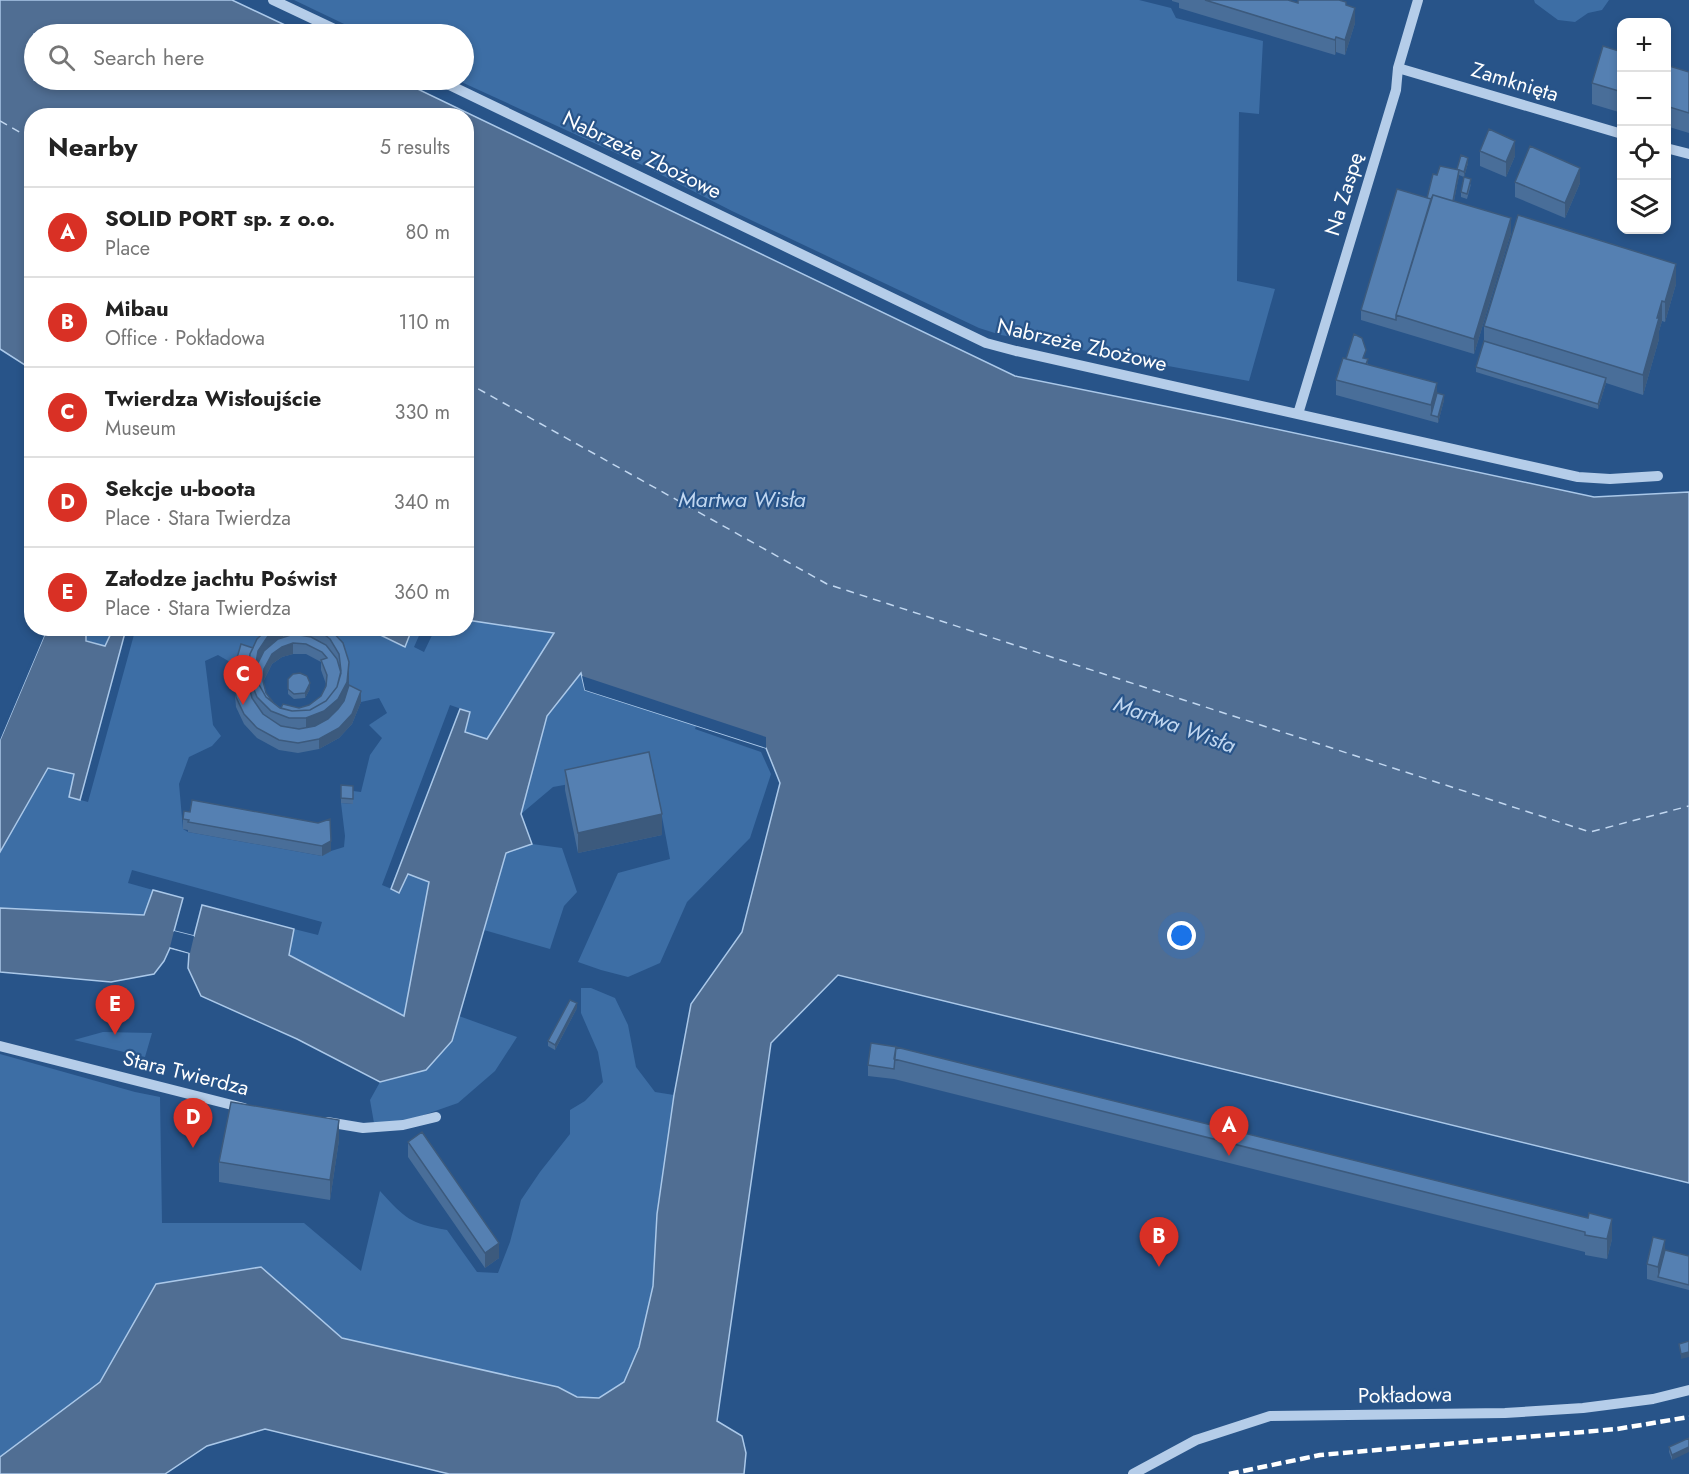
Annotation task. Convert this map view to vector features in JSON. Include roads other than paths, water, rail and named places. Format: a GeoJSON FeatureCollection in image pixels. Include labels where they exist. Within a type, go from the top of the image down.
{"type":"FeatureCollection","features":[{"type":"Feature","properties":{"kind":"street"},"geometry":{"type":"LineString","coordinates":[[273,0],[324,24]]}},
{"type":"Feature","properties":{"kind":"street","name":"Na Zaspę"},"geometry":{"type":"LineString","coordinates":[[1298,414],[1396,90],[1398,68],[1418,0]]}},
{"type":"Feature","properties":{"kind":"street","name":"Zamknięta"},"geometry":{"type":"LineString","coordinates":[[1398,68],[1617,133]]}},
{"type":"Feature","properties":{"kind":"street","name":"Nabrzeże Zbożowe"},"geometry":{"type":"LineString","coordinates":[[460,90],[986,343],[1578,477],[1610,479],[1658,476]]}},
{"type":"Feature","properties":{"kind":"street"},"geometry":{"type":"LineString","coordinates":[[1671,149],[1689,154]]}},
{"type":"Feature","properties":{"kind":"street","name":"Stara Twierdza"},"geometry":{"type":"LineString","coordinates":[[0,1046],[229,1106],[251,1109]]}},
{"type":"Feature","properties":{"kind":"street"},"geometry":{"type":"LineString","coordinates":[[318,1121],[363,1128],[403,1125],[436,1117]]}},
{"type":"Feature","properties":{"kind":"street","name":"Pokładowa"},"geometry":{"type":"LineString","coordinates":[[1133,1474],[1196,1440],[1270,1416],[1505,1413],[1583,1408],[1653,1399],[1689,1390]]}},
{"type":"Feature","properties":{"kind":"water"},"geometry":{"type":"Polygon","coordinates":[[[0,0],[232,0],[283,24],[24,24],[24,90],[420,90],[457,108],[24,108],[24,364],[0,349],[0,0]]]}},
{"type":"Feature","properties":{"kind":"water","name":"Martwa Wisła"},"geometry":{"type":"Polygon","coordinates":[[[474,116],[1015,376],[1594,497],[1689,492],[1689,1183],[838,975],[771,1043],[717,1421],[742,1436],[746,1453],[744,1474],[449,1474],[265,1429],[207,1446],[165,1474],[0,1474],[0,1457],[100,1382],[156,1284],[261,1267],[342,1338],[558,1387],[577,1397],[599,1398],[624,1382],[639,1347],[653,1286],[657,1214],[674,1095],[691,1004],[742,932],[780,783],[766,748],[585,690],[581,673],[547,716],[521,814],[532,844],[506,853],[452,1041],[426,1070],[380,1082],[297,1039],[201,996],[188,968],[189,953],[170,948],[154,974],[111,982],[0,972],[0,908],[144,915],[153,890],[183,898],[174,931],[194,936],[202,905],[294,929],[289,955],[404,1016],[429,882],[408,874],[399,893],[391,889],[460,709],[470,712],[465,732],[487,739],[554,633],[474,621],[474,116]]]}},
{"type":"Feature","properties":{"kind":"water"},"geometry":{"type":"Polygon","coordinates":[[[44,636],[86,636],[86,641],[105,646],[110,636],[124,636],[80,800],[69,797],[74,774],[48,768],[0,852],[0,740],[44,636]]]}},
{"type":"Feature","properties":{"kind":"water"},"geometry":{"type":"Polygon","coordinates":[[[382,636],[409,636],[405,647],[382,636]]]}},
{"type":"Feature","properties":{"kind":"railway"},"geometry":{"type":"LineString","coordinates":[[1229,1474],[1320,1455],[1617,1429],[1689,1417]]}},
{"type":"Feature","properties":{"kind":"place","name":"Twierdza Wisłoujście"},"geometry":{"type":"Point","coordinates":[243,705]}},
{"type":"Feature","properties":{"kind":"place","name":"Załodze jachtu Poświst"},"geometry":{"type":"Point","coordinates":[115,1035]}},
{"type":"Feature","properties":{"kind":"place","name":"Sekcje u-boota"},"geometry":{"type":"Point","coordinates":[193,1148]}},
{"type":"Feature","properties":{"kind":"place","name":"SOLID PORT sp. z o.o."},"geometry":{"type":"Point","coordinates":[1229,1156]}},
{"type":"Feature","properties":{"kind":"place","name":"Mibau"},"geometry":{"type":"Point","coordinates":[1159,1267]}}]}
